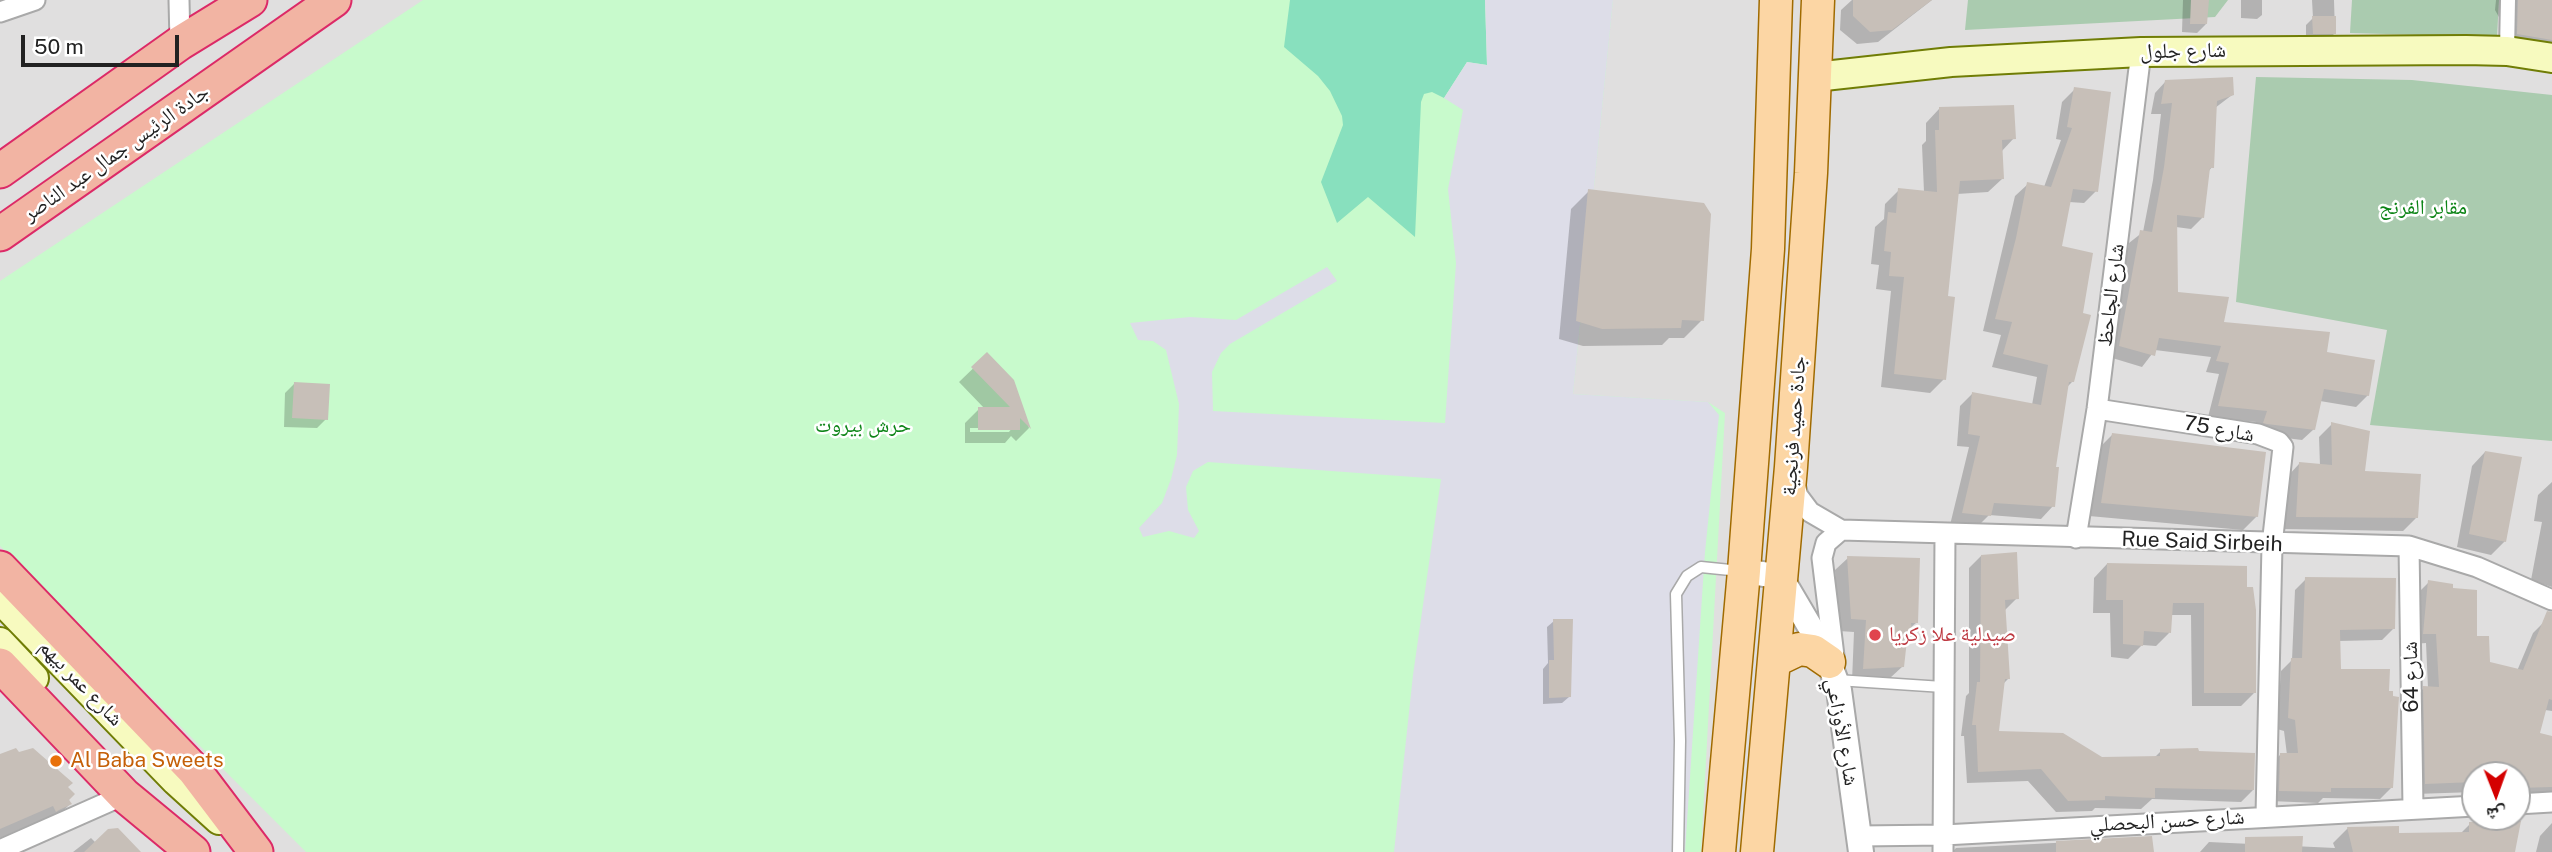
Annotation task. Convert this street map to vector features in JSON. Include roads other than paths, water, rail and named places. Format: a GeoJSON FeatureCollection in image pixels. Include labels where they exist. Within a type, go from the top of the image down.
{"type":"FeatureCollection","features":[{"type":"Feature","properties":{"kind":"highway"},"geometry":{"type":"LineString","coordinates":[[0,171],[180,43],[250,0]]}},
{"type":"Feature","properties":{"kind":"highway","name":"جادة الرئيس جمال عبد الناصر"},"geometry":{"type":"LineString","coordinates":[[0,234],[334,0]]}},
{"type":"Feature","properties":{"kind":"highway"},"geometry":{"type":"LineString","coordinates":[[0,568],[194,770],[256,852]]}},
{"type":"Feature","properties":{"kind":"highway"},"geometry":{"type":"LineString","coordinates":[[0,665],[124,795],[193,852]]}},
{"type":"Feature","properties":{"kind":"main road","name":"جادة حميد فرنجية"},"geometry":{"type":"LineString","coordinates":[[1719,852],[1744,571],[1768,249],[1776,0]]}},
{"type":"Feature","properties":{"kind":"main road","name":"جادة حميد فرنجية"},"geometry":{"type":"LineString","coordinates":[[1757,852],[1783,580],[1818,0]]}},
{"type":"Feature","properties":{"kind":"main road","name":"شارع جلول"},"geometry":{"type":"LineString","coordinates":[[1815,77],[1951,62],[2141,52],[2507,51],[2552,58]]}},
{"type":"Feature","properties":{"kind":"main road","name":"شارع عمر بيهم"},"geometry":{"type":"LineString","coordinates":[[0,599],[176,781],[256,852]]}},
{"type":"Feature","properties":{"kind":"main road","name":"شارع عمر بيهم"},"geometry":{"type":"LineString","coordinates":[[0,642],[200,852]]}},
{"type":"Feature","properties":{"kind":"main road"},"geometry":{"type":"LineString","coordinates":[[1774,661],[1799,649],[1813,651],[1835,677]]}},
{"type":"Feature","properties":{"kind":"street"},"geometry":{"type":"LineString","coordinates":[[0,12],[35,0]]}},
{"type":"Feature","properties":{"kind":"street"},"geometry":{"type":"LineString","coordinates":[[2507,51],[2508,0]]}},
{"type":"Feature","properties":{"kind":"street"},"geometry":{"type":"LineString","coordinates":[[174,3],[180,43]]}},
{"type":"Feature","properties":{"kind":"street","name":"شارع الجاحظ"},"geometry":{"type":"LineString","coordinates":[[2076,538],[2096,409],[2141,52]]}},
{"type":"Feature","properties":{"kind":"street","name":"شارع 75"},"geometry":{"type":"LineString","coordinates":[[2096,409],[2258,434],[2280,442],[2283,447],[2283,465],[2272,545]]}},
{"type":"Feature","properties":{"kind":"street"},"geometry":{"type":"LineString","coordinates":[[1791,467],[1802,503],[1816,519],[1841,530],[1826,543],[1822,558],[1835,677]]}},
{"type":"Feature","properties":{"kind":"street","name":"Rue Said Sirbeih"},"geometry":{"type":"LineString","coordinates":[[1841,530],[2409,547],[2477,567],[2552,600]]}},
{"type":"Feature","properties":{"kind":"street"},"geometry":{"type":"LineString","coordinates":[[1944,843],[1945,534]]}},
{"type":"Feature","properties":{"kind":"street"},"geometry":{"type":"LineString","coordinates":[[2266,815],[2272,545]]}},
{"type":"Feature","properties":{"kind":"street","name":"شارع 64"},"geometry":{"type":"LineString","coordinates":[[2409,547],[2413,808]]}},
{"type":"Feature","properties":{"kind":"street"},"geometry":{"type":"LineString","coordinates":[[1744,571],[1783,580]]}},
{"type":"Feature","properties":{"kind":"street","name":"شارع الأوزاعي"},"geometry":{"type":"LineString","coordinates":[[1783,580],[1835,677],[1860,844]]}},
{"type":"Feature","properties":{"kind":"street"},"geometry":{"type":"LineString","coordinates":[[0,850],[124,795]]}},
{"type":"Feature","properties":{"kind":"street"},"geometry":{"type":"LineString","coordinates":[[2531,803],[2552,802]]}},
{"type":"Feature","properties":{"kind":"street","name":"شارع حسن البحصلي"},"geometry":{"type":"LineString","coordinates":[[1860,844],[1944,843],[2266,815],[2461,806]]}},
{"type":"Feature","properties":{"kind":"lane"},"geometry":{"type":"LineString","coordinates":[[1678,852],[1680,741],[1676,594],[1687,576],[1700,567],[1744,571]]}},
{"type":"Feature","properties":{"kind":"lane"},"geometry":{"type":"LineString","coordinates":[[1835,677],[1943,687]]}},
{"type":"Feature","properties":{"kind":"place","name":"صيدلية علا زكريا"},"geometry":{"type":"Point","coordinates":[1875,635]}},
{"type":"Feature","properties":{"kind":"place","name":"Al Baba Sweets"},"geometry":{"type":"Point","coordinates":[56,761]}},
{"type":"Feature","properties":{"kind":"park label","name":"مقابر الفرنج"},"geometry":{"type":"Point","coordinates":[2423,208]}},
{"type":"Feature","properties":{"kind":"park label","name":"حرش بيروت"},"geometry":{"type":"Point","coordinates":[863,426]}}]}
